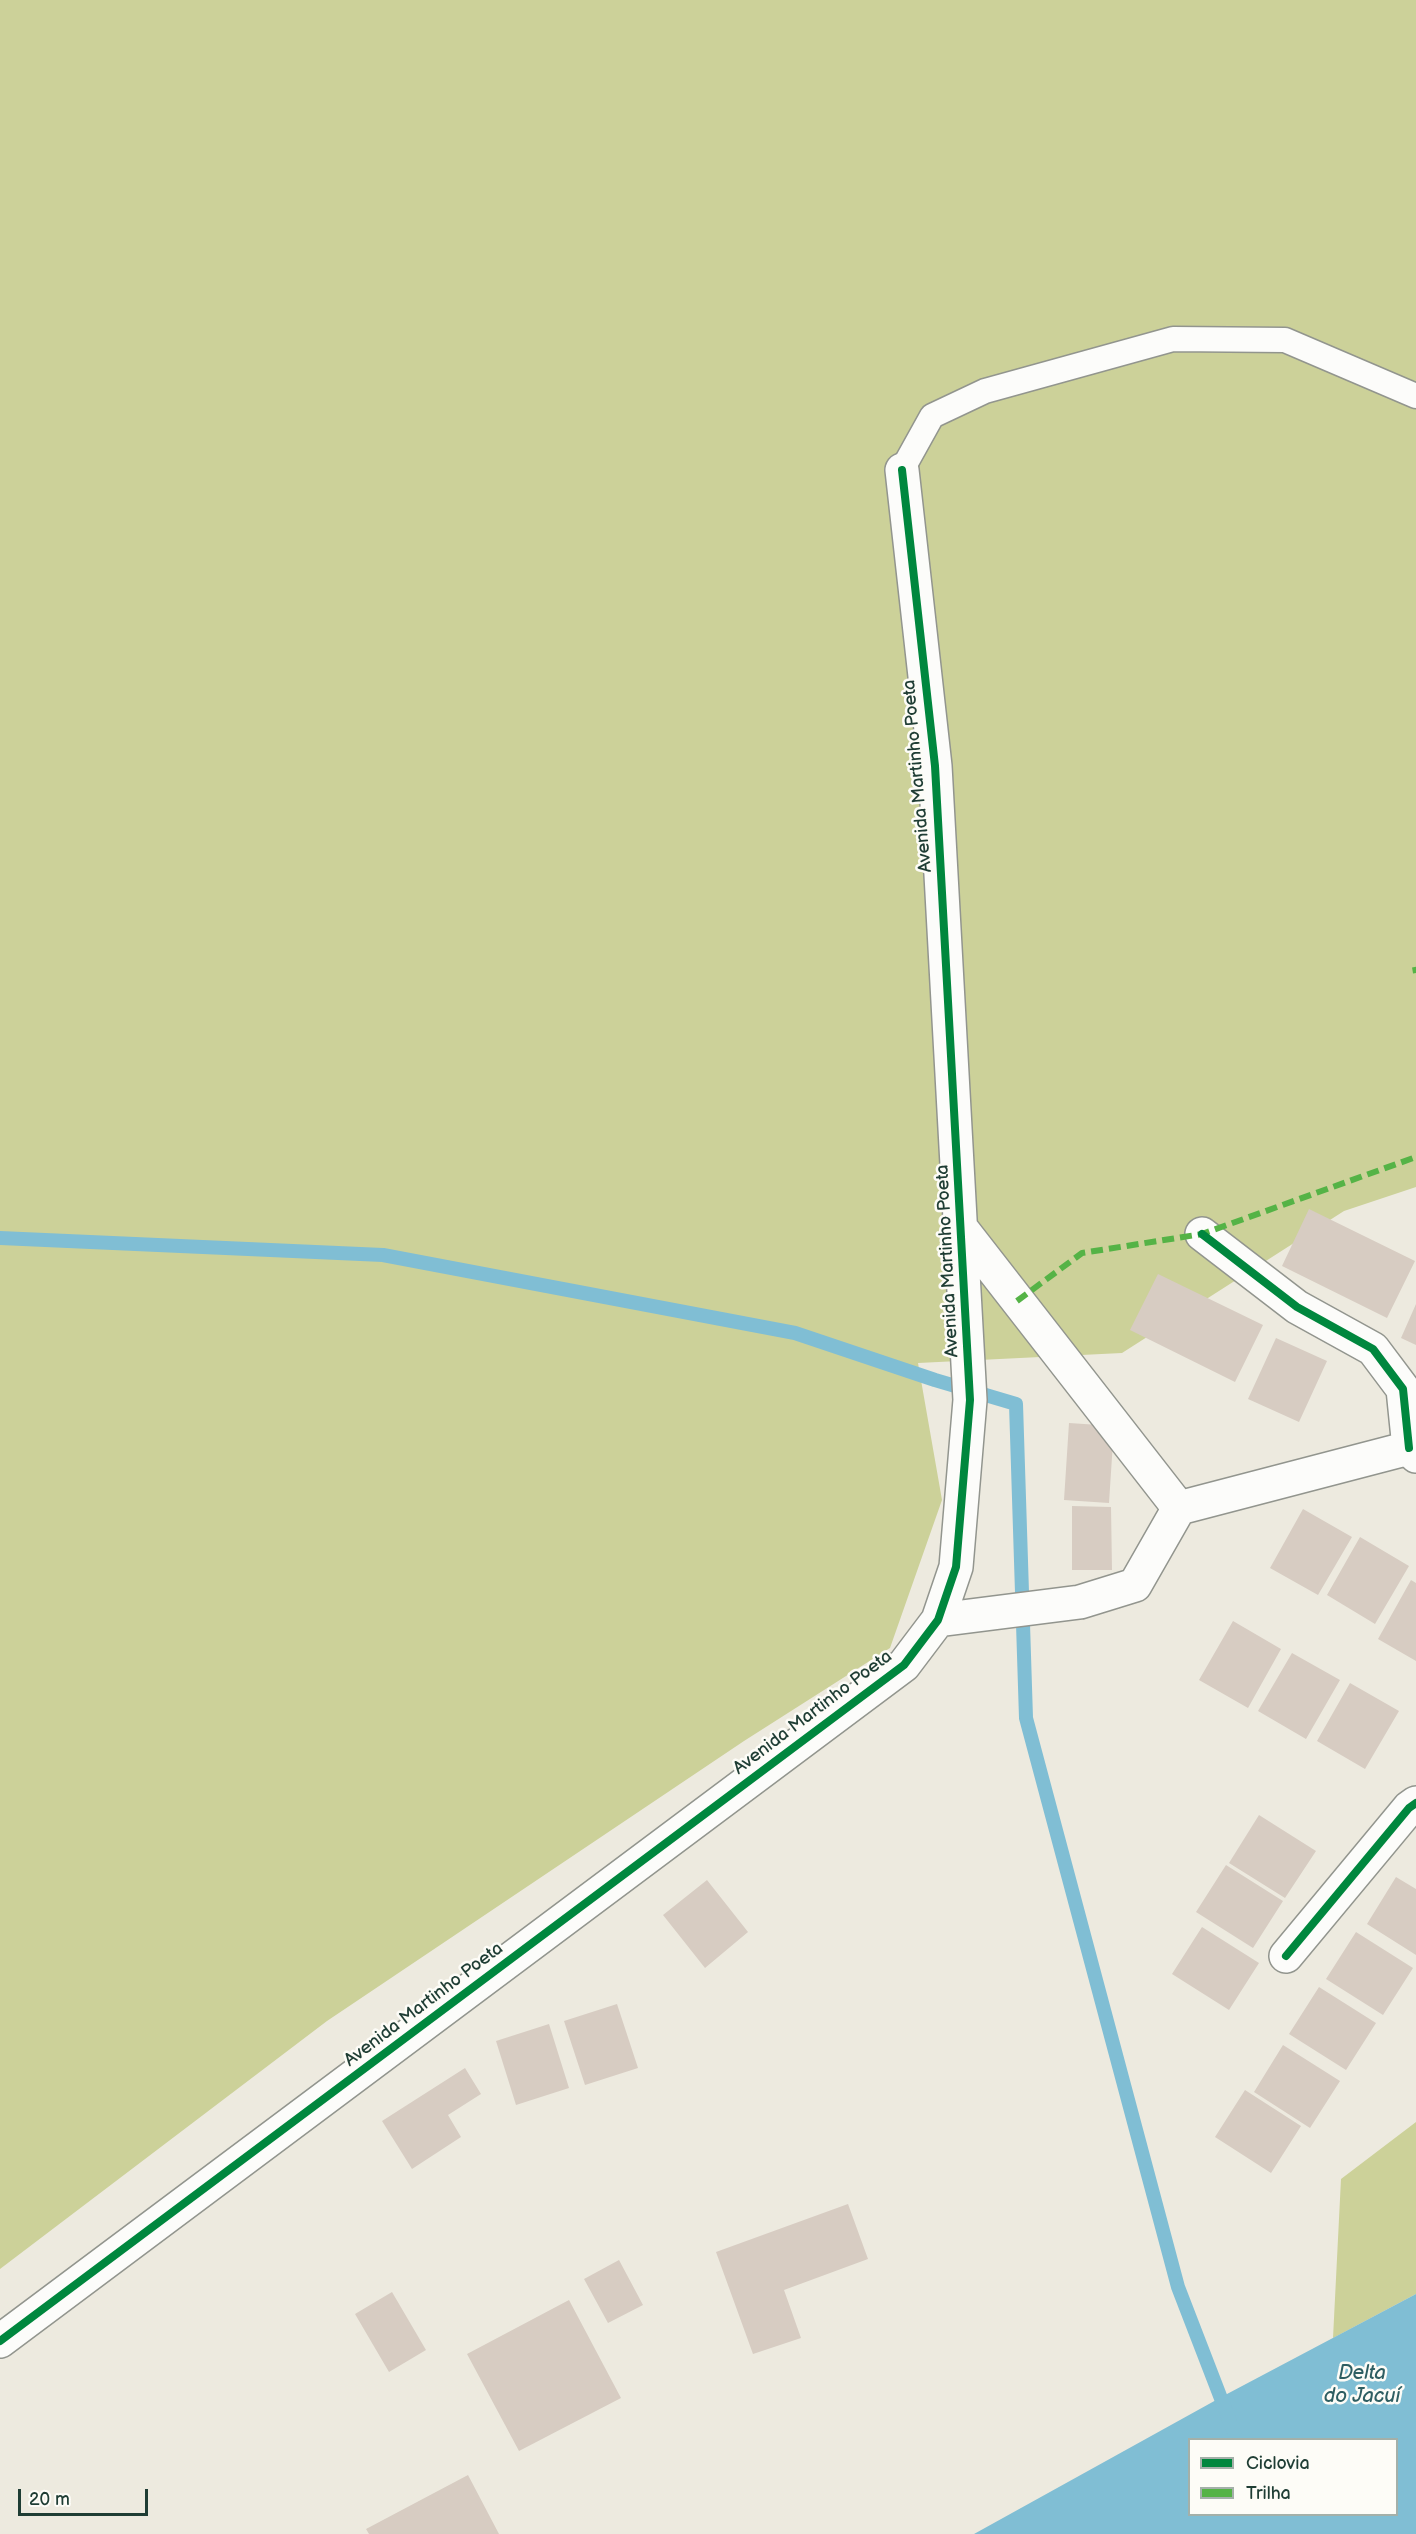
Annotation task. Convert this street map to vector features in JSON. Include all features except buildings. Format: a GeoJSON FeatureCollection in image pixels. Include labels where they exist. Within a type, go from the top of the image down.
{"type":"FeatureCollection","features":[{"type":"Feature","properties":{"kind":"street","name":"Avenida Martinho Poeta"},"geometry":{"type":"LineString","coordinates":[[0,2341],[904,1665],[938,1620],[956,1567],[970,1389],[935,766],[902,470]]}},
{"type":"Feature","properties":{"kind":"street"},"geometry":{"type":"LineString","coordinates":[[961,1228],[1179,1508]]}},
{"type":"Feature","properties":{"kind":"street"},"geometry":{"type":"LineString","coordinates":[[938,1620],[1080,1602],[1136,1585],[1179,1508],[1413,1452],[1402,1389],[1373,1349],[1297,1307],[1203,1234]]}},
{"type":"Feature","properties":{"kind":"street"},"geometry":{"type":"LineString","coordinates":[[1286,1956],[1409,1808],[1416,1803]]}},
{"type":"Feature","properties":{"kind":"lane"},"geometry":{"type":"LineString","coordinates":[[902,470],[932,416],[985,391],[1173,339],[1285,340],[1416,396]]}},
{"type":"Feature","properties":{"kind":"green space"},"geometry":{"type":"Polygon","coordinates":[[[0,0],[1416,0],[1416,1187],[1344,1211],[1122,1353],[918,1363],[942,1500],[890,1648],[744,1741],[327,2021],[0,2269],[0,0]]]}},
{"type":"Feature","properties":{"kind":"green space"},"geometry":{"type":"Polygon","coordinates":[[[1416,2122],[1416,2294],[1333,2338],[1341,2179],[1416,2122]]]}},
{"type":"Feature","properties":{"kind":"water","name":"Delta do Jacuí"},"geometry":{"type":"Polygon","coordinates":[[[1416,2294],[1416,2534],[974,2534],[1227,2394],[1416,2294]]]}},
{"type":"Feature","properties":{"kind":"waterway"},"geometry":{"type":"LineString","coordinates":[[0,1238],[383,1255],[795,1333],[935,1380],[1016,1404],[1026,1718],[1178,2287],[1236,2438]]}},
{"type":"Feature","properties":{"kind":"marked path"},"geometry":{"type":"LineString","coordinates":[[1415,967],[1416,973]]}},
{"type":"Feature","properties":{"kind":"marked path"},"geometry":{"type":"LineString","coordinates":[[1017,1301],[1082,1253],[1202,1234],[1416,1157]]}},
{"type":"Feature","properties":{"kind":"cycle path"},"geometry":{"type":"LineString","coordinates":[[0,2341],[904,1665],[938,1620],[956,1567],[970,1400],[935,766],[902,470]]}},
{"type":"Feature","properties":{"kind":"cycle path"},"geometry":{"type":"LineString","coordinates":[[1202,1234],[1297,1307],[1373,1349],[1403,1389],[1409,1448]]}},
{"type":"Feature","properties":{"kind":"cycle path"},"geometry":{"type":"LineString","coordinates":[[1286,1956],[1409,1808],[1416,1803]]}}]}
